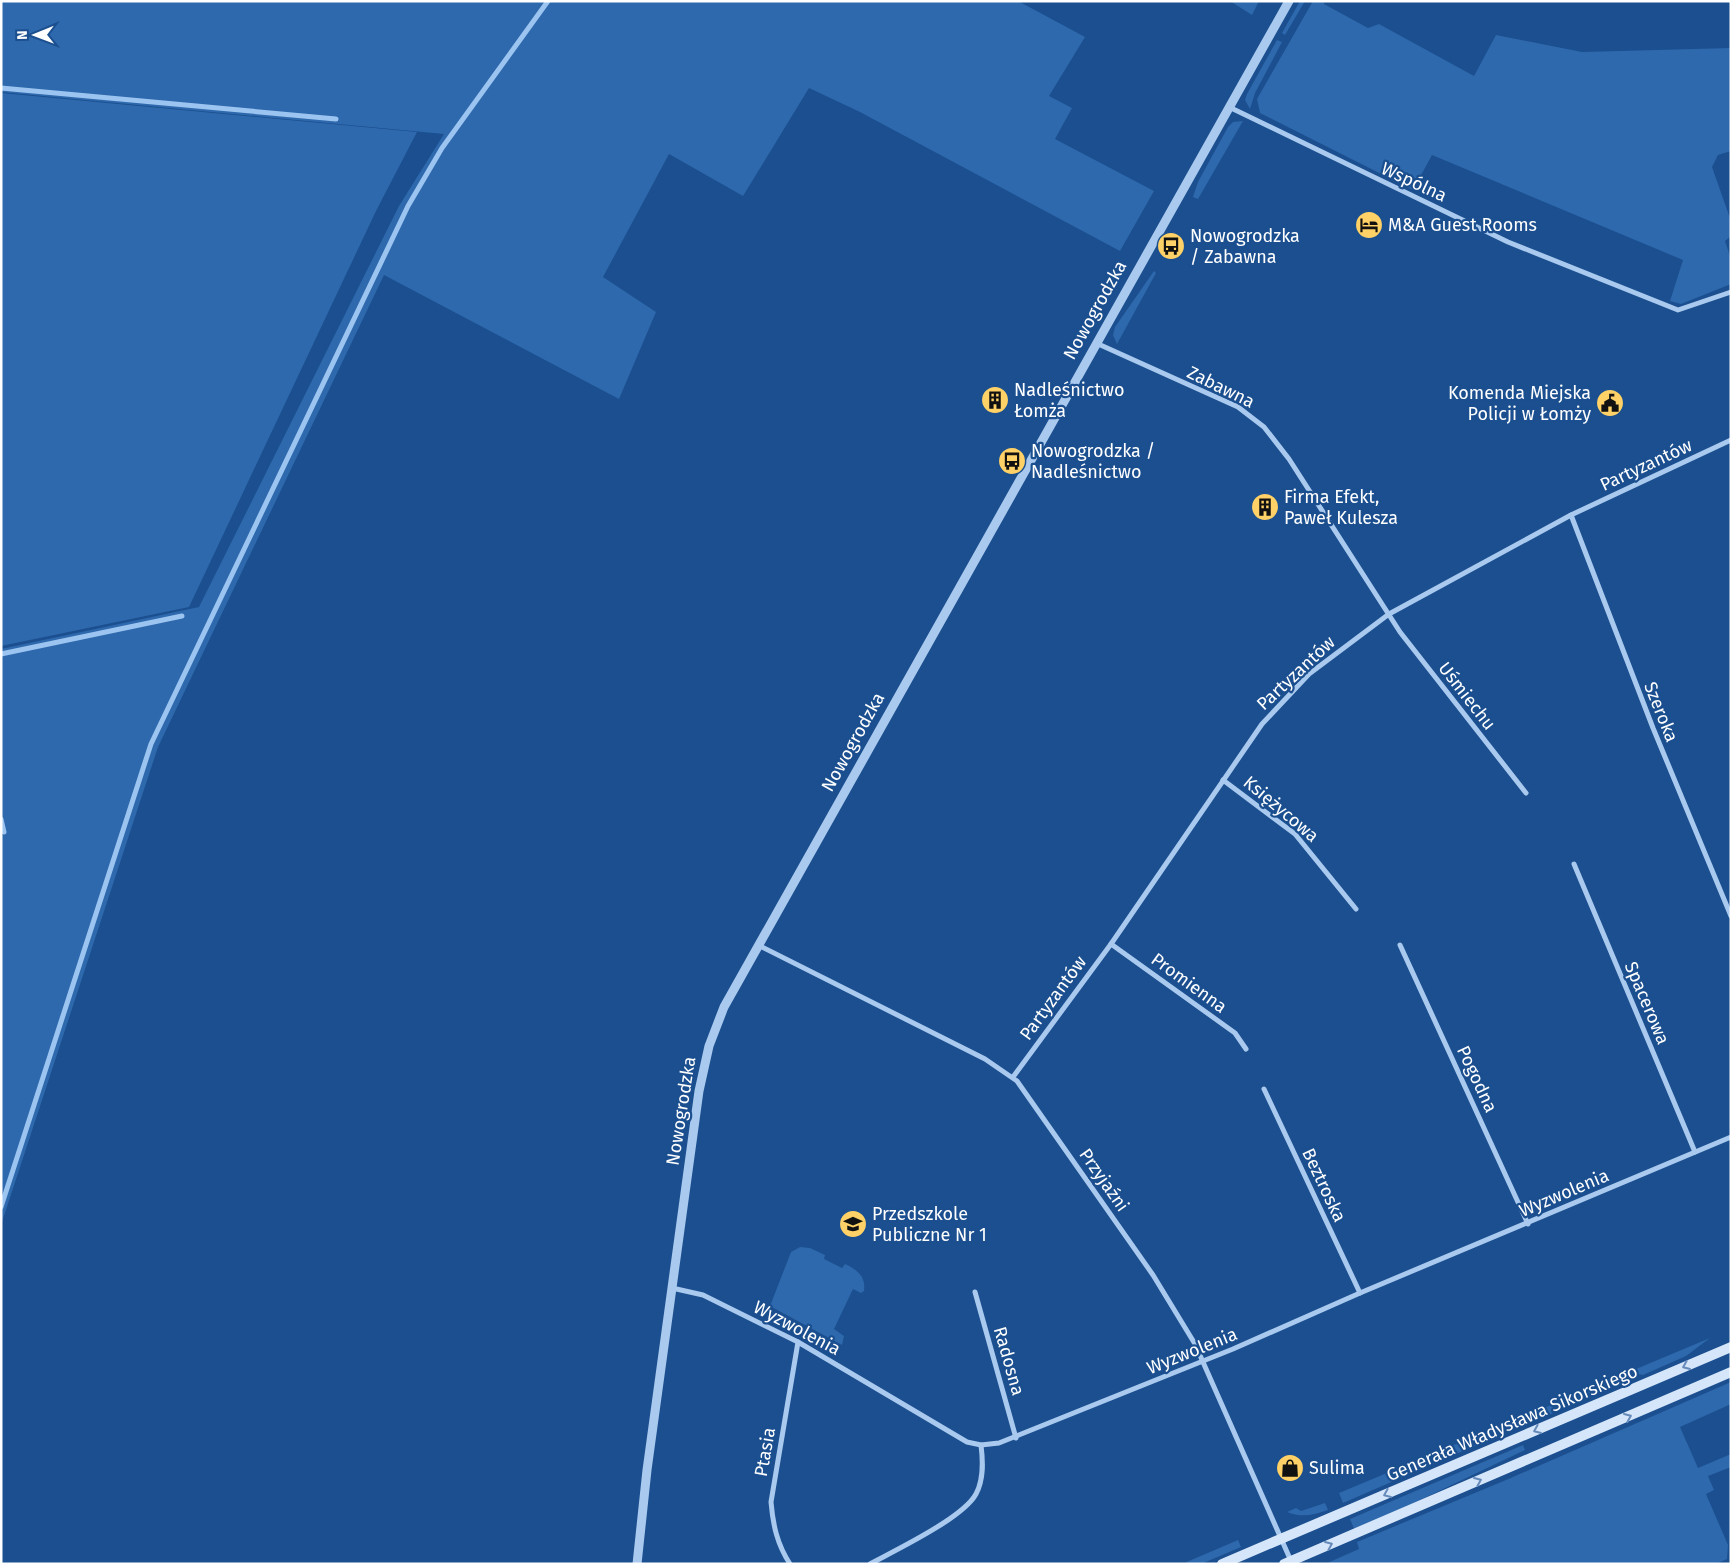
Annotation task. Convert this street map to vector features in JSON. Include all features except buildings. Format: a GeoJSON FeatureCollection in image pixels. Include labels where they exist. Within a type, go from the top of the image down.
{"type":"FeatureCollection","features":[{"type":"Feature","properties":{"kind":"main road","name":"Generała Władysława Sikorskiego"},"geometry":{"type":"LineString","coordinates":[[1222,1564],[1731,1347]]}},
{"type":"Feature","properties":{"kind":"main road"},"geometry":{"type":"LineString","coordinates":[[1288,1562],[1731,1372]]}},
{"type":"Feature","properties":{"kind":"street","name":"Nowogrodzka"},"geometry":{"type":"LineString","coordinates":[[637,1564],[647,1470],[703,1069],[724,1007],[1095,343],[1289,1]]}},
{"type":"Feature","properties":{"kind":"street","name":"Wspólna"},"geometry":{"type":"LineString","coordinates":[[1229,107],[1508,242],[1678,310],[1731,292]]}},
{"type":"Feature","properties":{"kind":"street","name":"Zabawna"},"geometry":{"type":"LineString","coordinates":[[1095,343],[1238,407],[1258,421],[1289,459],[1389,614]]}},
{"type":"Feature","properties":{"kind":"street","name":"Partyzantów"},"geometry":{"type":"LineString","coordinates":[[1012,1077],[1110,944],[1262,724],[1292,690],[1325,661],[1389,614],[1571,515],[1731,440]]}},
{"type":"Feature","properties":{"kind":"street","name":"Szeroka"},"geometry":{"type":"LineString","coordinates":[[1571,515],[1653,728],[1731,916]]}},
{"type":"Feature","properties":{"kind":"street","name":"Uśmiechu"},"geometry":{"type":"LineString","coordinates":[[1389,614],[1400,632],[1526,793]]}},
{"type":"Feature","properties":{"kind":"street","name":"Księżycowa"},"geometry":{"type":"LineString","coordinates":[[1223,780],[1295,834],[1356,908]]}},
{"type":"Feature","properties":{"kind":"street","name":"Spacerowa"},"geometry":{"type":"LineString","coordinates":[[1574,864],[1695,1152]]}},
{"type":"Feature","properties":{"kind":"street","name":"Promienna"},"geometry":{"type":"LineString","coordinates":[[1110,944],[1235,1033],[1246,1049]]}},
{"type":"Feature","properties":{"kind":"street","name":"Przyjaźni"},"geometry":{"type":"LineString","coordinates":[[758,945],[985,1059],[1012,1077],[1030,1098],[1153,1274],[1204,1361],[1283,1538],[1288,1562]]}},
{"type":"Feature","properties":{"kind":"street","name":"Pogodna"},"geometry":{"type":"LineString","coordinates":[[1400,946],[1528,1224]]}},
{"type":"Feature","properties":{"kind":"street","name":"Beztroska"},"geometry":{"type":"LineString","coordinates":[[1264,1089],[1360,1293]]}},
{"type":"Feature","properties":{"kind":"street","name":"Wyzwolenia"},"geometry":{"type":"LineString","coordinates":[[672,1288],[703,1295],[798,1342],[967,1442],[981,1445],[999,1444],[1204,1361],[1360,1293],[1528,1224],[1731,1137]]}},
{"type":"Feature","properties":{"kind":"street","name":"Radosna"},"geometry":{"type":"LineString","coordinates":[[975,1292],[1016,1438]]}},
{"type":"Feature","properties":{"kind":"street","name":"Ptasia"},"geometry":{"type":"LineString","coordinates":[[790,1564],[780,1547],[773,1527],[771,1502],[798,1342]]}},
{"type":"Feature","properties":{"kind":"street"},"geometry":{"type":"LineString","coordinates":[[870,1564],[959,1514],[972,1500],[982,1477],[981,1445]]}},
{"type":"Feature","properties":{"kind":"shaded area"},"geometry":{"type":"Polygon","coordinates":[[[1,1],[1018,1],[1085,37],[1049,96],[1072,108],[1055,139],[1154,191],[1120,251],[860,112],[809,88],[743,196],[669,154],[603,277],[656,312],[619,399],[384,275],[158,747],[1,1225],[1,649],[199,607],[399,206],[444,134],[1,92],[1,1]]]}},
{"type":"Feature","properties":{"kind":"shaded area"},"geometry":{"type":"Polygon","coordinates":[[[1230,1],[1259,1],[1252,15],[1230,1]]]}},
{"type":"Feature","properties":{"kind":"shaded area"},"geometry":{"type":"Polygon","coordinates":[[[1300,1],[1305,1],[1285,35],[1282,33],[1300,1]]]}},
{"type":"Feature","properties":{"kind":"shaded area"},"geometry":{"type":"Polygon","coordinates":[[[1313,1],[1324,1],[1324,4],[1368,28],[1379,24],[1474,76],[1496,35],[1582,52],[1731,48],[1731,151],[1718,155],[1712,167],[1731,221],[1731,236],[1725,241],[1731,259],[1731,284],[1681,304],[1670,301],[1683,260],[1432,155],[1413,190],[1260,113],[1257,99],[1313,1]]]}},
{"type":"Feature","properties":{"kind":"shaded area"},"geometry":{"type":"Polygon","coordinates":[[[1277,40],[1282,42],[1255,93],[1250,109],[1245,100],[1247,94],[1277,40]]]}},
{"type":"Feature","properties":{"kind":"shaded area"},"geometry":{"type":"Polygon","coordinates":[[[1,93],[417,132],[376,211],[189,607],[1,646],[1,93]]]}},
{"type":"Feature","properties":{"kind":"shaded area"},"geometry":{"type":"Polygon","coordinates":[[[1243,121],[1198,199],[1193,197],[1198,182],[1228,127],[1233,122],[1243,121]]]}},
{"type":"Feature","properties":{"kind":"shaded area"},"geometry":{"type":"Polygon","coordinates":[[[1154,271],[1156,273],[1117,344],[1113,335],[1115,327],[1154,271]]]}},
{"type":"Feature","properties":{"kind":"shaded area"},"geometry":{"type":"Polygon","coordinates":[[[800,1247],[810,1248],[825,1255],[824,1259],[842,1268],[845,1264],[857,1271],[864,1282],[864,1291],[861,1293],[853,1289],[834,1329],[844,1336],[842,1345],[770,1306],[791,1252],[800,1247]]]}},
{"type":"Feature","properties":{"kind":"shaded area"},"geometry":{"type":"Polygon","coordinates":[[[1710,1338],[1686,1356],[1643,1375],[1638,1374],[1636,1369],[1710,1338]]]}},
{"type":"Feature","properties":{"kind":"shaded area"},"geometry":{"type":"Polygon","coordinates":[[[1621,1376],[1618,1385],[1539,1419],[1532,1413],[1621,1376]]]}},
{"type":"Feature","properties":{"kind":"shaded area"},"geometry":{"type":"Polygon","coordinates":[[[1731,1382],[1731,1404],[1680,1427],[1698,1468],[1731,1454],[1731,1467],[1708,1476],[1714,1490],[1706,1494],[1728,1545],[1727,1559],[1716,1564],[1325,1564],[1359,1549],[1357,1542],[1506,1480],[1731,1382]]]}},
{"type":"Feature","properties":{"kind":"shaded area"},"geometry":{"type":"Polygon","coordinates":[[[1521,1417],[1523,1425],[1343,1503],[1339,1493],[1521,1417]]]}},
{"type":"Feature","properties":{"kind":"shaded area"},"geometry":{"type":"Polygon","coordinates":[[[1523,1445],[1525,1450],[1355,1531],[1350,1519],[1523,1445]]]}},
{"type":"Feature","properties":{"kind":"shaded area"},"geometry":{"type":"Polygon","coordinates":[[[1325,1503],[1328,1510],[1318,1513],[1302,1515],[1287,1512],[1296,1508],[1301,1511],[1325,1503]]]}},
{"type":"Feature","properties":{"kind":"shaded area"},"geometry":{"type":"Polygon","coordinates":[[[1238,1540],[1241,1547],[1201,1564],[1182,1564],[1238,1540]]]}},
{"type":"Feature","properties":{"kind":"waterway"},"geometry":{"type":"LineString","coordinates":[[1,1207],[151,744],[408,206],[442,148],[548,1]]}},
{"type":"Feature","properties":{"kind":"waterway"},"geometry":{"type":"LineString","coordinates":[[1,88],[336,119]]}},
{"type":"Feature","properties":{"kind":"waterway"},"geometry":{"type":"LineString","coordinates":[[1,654],[182,616]]}},
{"type":"Feature","properties":{"kind":"waterway"},"geometry":{"type":"LineString","coordinates":[[1,819],[4,832]]}},
{"type":"Feature","properties":{"kind":"place","name":"M&A Guest Rooms"},"geometry":{"type":"Point","coordinates":[1369,225]}},
{"type":"Feature","properties":{"kind":"place","name":"Nowogrodzka / Zabawna"},"geometry":{"type":"Point","coordinates":[1171,246]}},
{"type":"Feature","properties":{"kind":"place","name":"Nadleśnictwo Łomża"},"geometry":{"type":"Point","coordinates":[995,400]}},
{"type":"Feature","properties":{"kind":"place","name":"Komenda Miejska Policji w Łomży"},"geometry":{"type":"Point","coordinates":[1610,403]}},
{"type":"Feature","properties":{"kind":"place","name":"Nowogrodzka / Nadleśnictwo"},"geometry":{"type":"Point","coordinates":[1012,461]}},
{"type":"Feature","properties":{"kind":"place","name":"Firma Efekt, Paweł Kulesza"},"geometry":{"type":"Point","coordinates":[1265,507]}},
{"type":"Feature","properties":{"kind":"place","name":"Przedszkole Publiczne Nr 1"},"geometry":{"type":"Point","coordinates":[853,1224]}},
{"type":"Feature","properties":{"kind":"place","name":"Sulima"},"geometry":{"type":"Point","coordinates":[1290,1468]}}]}
